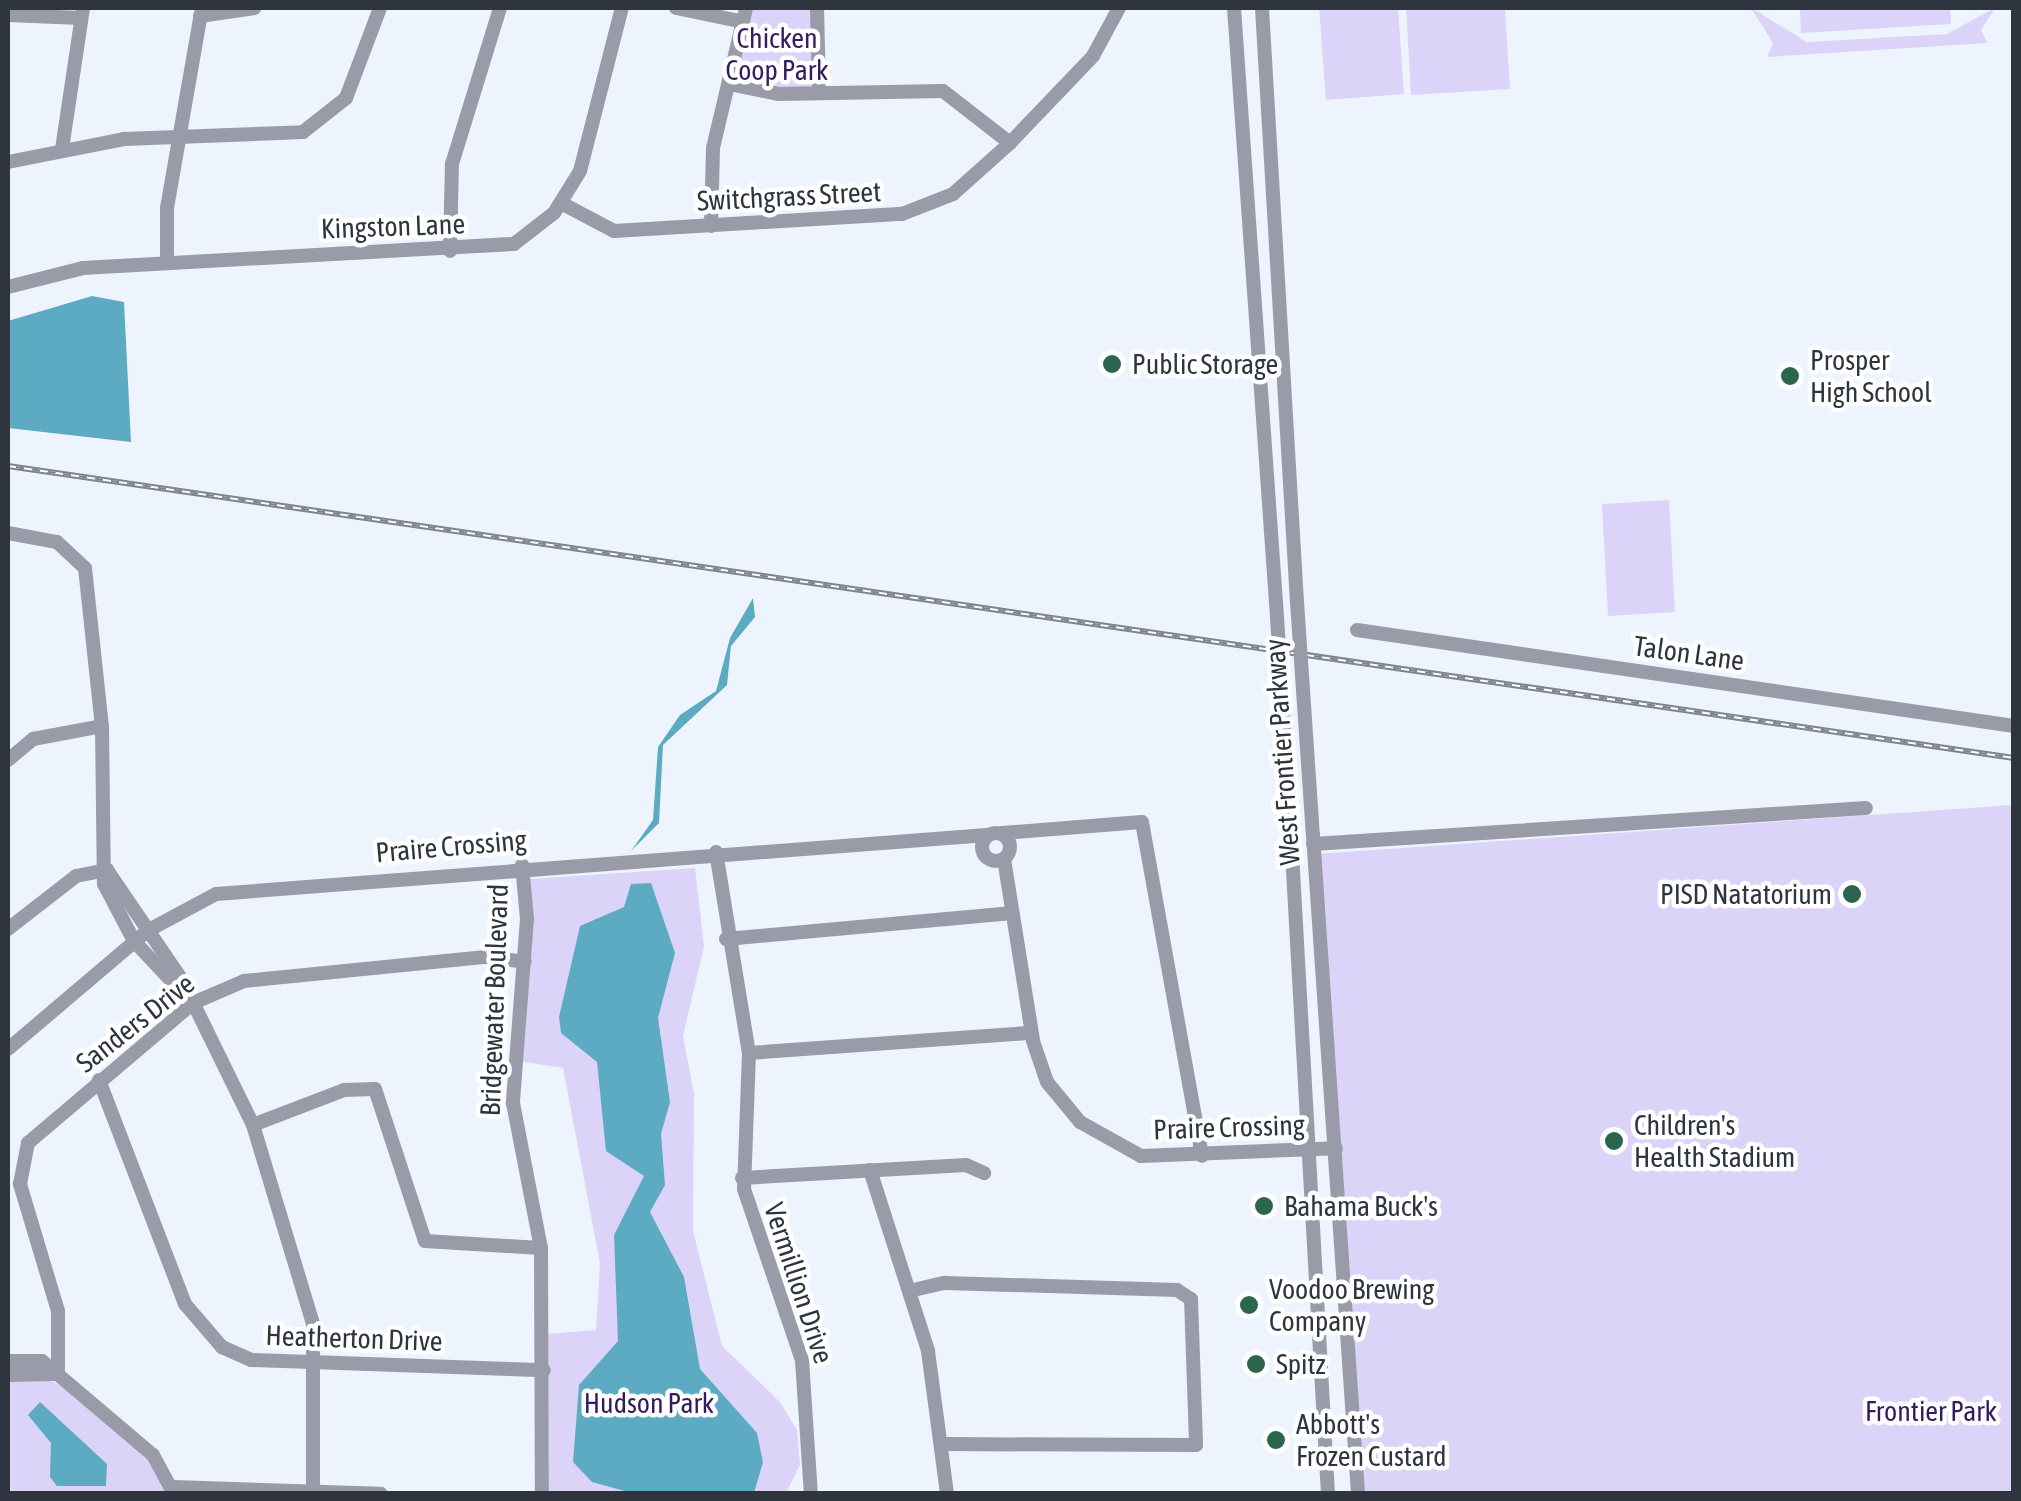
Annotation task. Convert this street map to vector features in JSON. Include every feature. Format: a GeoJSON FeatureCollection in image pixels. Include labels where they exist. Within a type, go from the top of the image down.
{"type":"FeatureCollection","features":[{"type":"Feature","properties":{"kind":"street"},"geometry":{"type":"LineString","coordinates":[[167,262],[177,138],[201,12],[254,8]]}},
{"type":"Feature","properties":{"kind":"street"},"geometry":{"type":"LineString","coordinates":[[8,162],[62,149],[303,132],[326,122],[346,98],[380,8]]}},
{"type":"Feature","properties":{"kind":"street"},"geometry":{"type":"LineString","coordinates":[[450,251],[452,164],[500,8]]}},
{"type":"Feature","properties":{"kind":"street","name":"Kingston Lane"},"geometry":{"type":"LineString","coordinates":[[8,287],[61,271],[167,262],[450,251],[514,244],[561,203],[580,171],[622,8]]}},
{"type":"Feature","properties":{"kind":"street"},"geometry":{"type":"LineString","coordinates":[[676,8],[745,15],[708,185],[711,226]]}},
{"type":"Feature","properties":{"kind":"street"},"geometry":{"type":"LineString","coordinates":[[817,8],[820,91]]}},
{"type":"Feature","properties":{"kind":"street","name":"Switchgrass Street"},"geometry":{"type":"LineString","coordinates":[[561,203],[614,231],[902,214],[953,194],[1010,142],[1093,56],[1119,8]]}},
{"type":"Feature","properties":{"kind":"street","name":"West Frontier Parkway"},"geometry":{"type":"LineString","coordinates":[[1234,8],[1291,835],[1328,1494]]}},
{"type":"Feature","properties":{"kind":"street","name":"West Frontier Parkway"},"geometry":{"type":"LineString","coordinates":[[1262,8],[1297,602],[1358,1494]]}},
{"type":"Feature","properties":{"kind":"street"},"geometry":{"type":"LineString","coordinates":[[8,15],[82,13],[62,149]]}},
{"type":"Feature","properties":{"kind":"street"},"geometry":{"type":"LineString","coordinates":[[729,84],[820,91],[943,92],[1010,142]]}},
{"type":"Feature","properties":{"kind":"street"},"geometry":{"type":"LineString","coordinates":[[8,534],[57,542],[85,568],[102,726],[107,870],[140,936],[193,1003],[253,1125],[316,1363],[313,1492]]}},
{"type":"Feature","properties":{"kind":"street","name":"Talon Lane"},"geometry":{"type":"LineString","coordinates":[[1357,630],[2014,726]]}},
{"type":"Feature","properties":{"kind":"street"},"geometry":{"type":"LineString","coordinates":[[8,760],[33,739],[102,726]]}},
{"type":"Feature","properties":{"kind":"street"},"geometry":{"type":"LineString","coordinates":[[1313,840],[1866,808]]}},
{"type":"Feature","properties":{"kind":"street"},"geometry":{"type":"LineString","coordinates":[[996,848],[1036,827],[1142,822],[1202,1156]]}},
{"type":"Feature","properties":{"kind":"street","name":"Praire Crossing"},"geometry":{"type":"LineString","coordinates":[[8,1049],[140,936],[247,888],[522,865],[952,838],[996,848],[1031,1033],[1047,1082],[1097,1136],[1140,1156],[1336,1148]]}},
{"type":"Feature","properties":{"kind":"street","name":"Vermillion Drive"},"geometry":{"type":"LineString","coordinates":[[716,852],[726,939],[749,1053],[742,1178],[802,1360],[811,1494]]}},
{"type":"Feature","properties":{"kind":"street","name":"Bridgewater Boulevard"},"geometry":{"type":"LineString","coordinates":[[522,865],[525,962],[512,1103],[541,1248],[542,1494]]}},
{"type":"Feature","properties":{"kind":"street"},"geometry":{"type":"LineString","coordinates":[[8,929],[76,876],[107,870]]}},
{"type":"Feature","properties":{"kind":"street"},"geometry":{"type":"LineString","coordinates":[[726,939],[1010,913]]}},
{"type":"Feature","properties":{"kind":"street","name":"Sanders Drive"},"geometry":{"type":"LineString","coordinates":[[58,1374],[58,1311],[21,1162],[28,1143],[193,1003],[270,974],[486,957],[525,962]]}},
{"type":"Feature","properties":{"kind":"street"},"geometry":{"type":"LineString","coordinates":[[749,1053],[1031,1033]]}},
{"type":"Feature","properties":{"kind":"street","name":"Heatherton Drive"},"geometry":{"type":"LineString","coordinates":[[100,1080],[202,1330],[251,1360],[544,1370]]}},
{"type":"Feature","properties":{"kind":"street"},"geometry":{"type":"LineString","coordinates":[[253,1125],[344,1090],[375,1089],[426,1241],[541,1248]]}},
{"type":"Feature","properties":{"kind":"street"},"geometry":{"type":"LineString","coordinates":[[742,1178],[966,1165],[984,1173]]}},
{"type":"Feature","properties":{"kind":"street"},"geometry":{"type":"LineString","coordinates":[[870,1170],[909,1292],[943,1444],[946,1494]]}},
{"type":"Feature","properties":{"kind":"street"},"geometry":{"type":"LineString","coordinates":[[909,1292],[945,1283],[1188,1294],[1196,1445],[943,1444]]}},
{"type":"Feature","properties":{"kind":"street"},"geometry":{"type":"LineString","coordinates":[[8,1361],[42,1361],[153,1455],[174,1490],[380,1494]]}},
{"type":"Feature","properties":{"kind":"street"},"geometry":{"type":"LineString","coordinates":[[8,1375],[58,1374]]}},
{"type":"Feature","properties":{"kind":"green space","name":"Chicken Coop Park"},"geometry":{"type":"Polygon","coordinates":[[[746,8],[817,8],[819,91],[729,84],[746,8]]]}},
{"type":"Feature","properties":{"kind":"green space"},"geometry":{"type":"Polygon","coordinates":[[[1319,8],[1398,8],[1404,94],[1326,100],[1319,8]]]}},
{"type":"Feature","properties":{"kind":"green space"},"geometry":{"type":"Polygon","coordinates":[[[1406,8],[1505,8],[1510,89],[1411,95],[1406,8]]]}},
{"type":"Feature","properties":{"kind":"green space"},"geometry":{"type":"Polygon","coordinates":[[[1751,8],[1807,42],[1947,34],[1995,8],[1981,30],[1987,43],[1767,57],[1773,43],[1751,8]]]}},
{"type":"Feature","properties":{"kind":"green space"},"geometry":{"type":"Polygon","coordinates":[[[1800,8],[1950,8],[1951,24],[1801,33],[1800,8]]]}},
{"type":"Feature","properties":{"kind":"green space"},"geometry":{"type":"Polygon","coordinates":[[[1669,500],[1675,612],[1608,616],[1602,504],[1669,500]]]}},
{"type":"Feature","properties":{"kind":"green space","name":"Frontier Park"},"geometry":{"type":"Polygon","coordinates":[[[2013,805],[2013,1493],[1359,1493],[1316,854],[2013,805]]]}},
{"type":"Feature","properties":{"kind":"green space","name":"Hudson Park"},"geometry":{"type":"Polygon","coordinates":[[[695,868],[704,946],[683,1036],[694,1094],[693,1231],[722,1346],[780,1402],[797,1430],[800,1465],[786,1493],[549,1493],[548,1334],[596,1330],[600,1263],[563,1068],[513,1060],[530,879],[695,868]]]}},
{"type":"Feature","properties":{"kind":"green space"},"geometry":{"type":"Polygon","coordinates":[[[42,1378],[66,1387],[148,1460],[167,1494],[8,1494],[8,1379],[42,1378]]]}},
{"type":"Feature","properties":{"kind":"water"},"geometry":{"type":"Polygon","coordinates":[[[92,296],[124,302],[131,442],[8,428],[8,321],[92,296]]]}},
{"type":"Feature","properties":{"kind":"water"},"geometry":{"type":"Polygon","coordinates":[[[753,598],[755,617],[731,646],[727,685],[663,745],[659,823],[631,851],[653,820],[658,747],[680,715],[716,691],[730,638],[753,598]]]}},
{"type":"Feature","properties":{"kind":"water"},"geometry":{"type":"Polygon","coordinates":[[[651,883],[675,953],[658,1018],[670,1102],[661,1134],[665,1185],[650,1212],[684,1277],[700,1369],[757,1433],[763,1462],[754,1493],[632,1493],[592,1482],[573,1462],[579,1385],[618,1341],[614,1235],[644,1176],[606,1151],[597,1062],[561,1033],[559,1017],[580,926],[624,907],[631,884],[651,883]]]}},
{"type":"Feature","properties":{"kind":"water"},"geometry":{"type":"Polygon","coordinates":[[[40,1402],[107,1464],[106,1486],[57,1486],[50,1477],[51,1443],[28,1415],[40,1402]]]}},
{"type":"Feature","properties":{"kind":"railway"},"geometry":{"type":"LineString","coordinates":[[8,466],[2014,758]]}},
{"type":"Feature","properties":{"kind":"place","name":"Public Storage"},"geometry":{"type":"Point","coordinates":[1112,364]}},
{"type":"Feature","properties":{"kind":"place","name":"Prosper High School"},"geometry":{"type":"Point","coordinates":[1790,376]}},
{"type":"Feature","properties":{"kind":"place","name":"PISD Natatorium"},"geometry":{"type":"Point","coordinates":[1852,894]}},
{"type":"Feature","properties":{"kind":"place","name":"Children's Health Stadium"},"geometry":{"type":"Point","coordinates":[1614,1141]}},
{"type":"Feature","properties":{"kind":"place","name":"Bahama Buck's"},"geometry":{"type":"Point","coordinates":[1264,1206]}},
{"type":"Feature","properties":{"kind":"place","name":"Voodoo Brewing Company"},"geometry":{"type":"Point","coordinates":[1249,1305]}},
{"type":"Feature","properties":{"kind":"place","name":"Spitz"},"geometry":{"type":"Point","coordinates":[1256,1364]}},
{"type":"Feature","properties":{"kind":"place","name":"Abbott's Frozen Custard"},"geometry":{"type":"Point","coordinates":[1276,1440]}}]}
